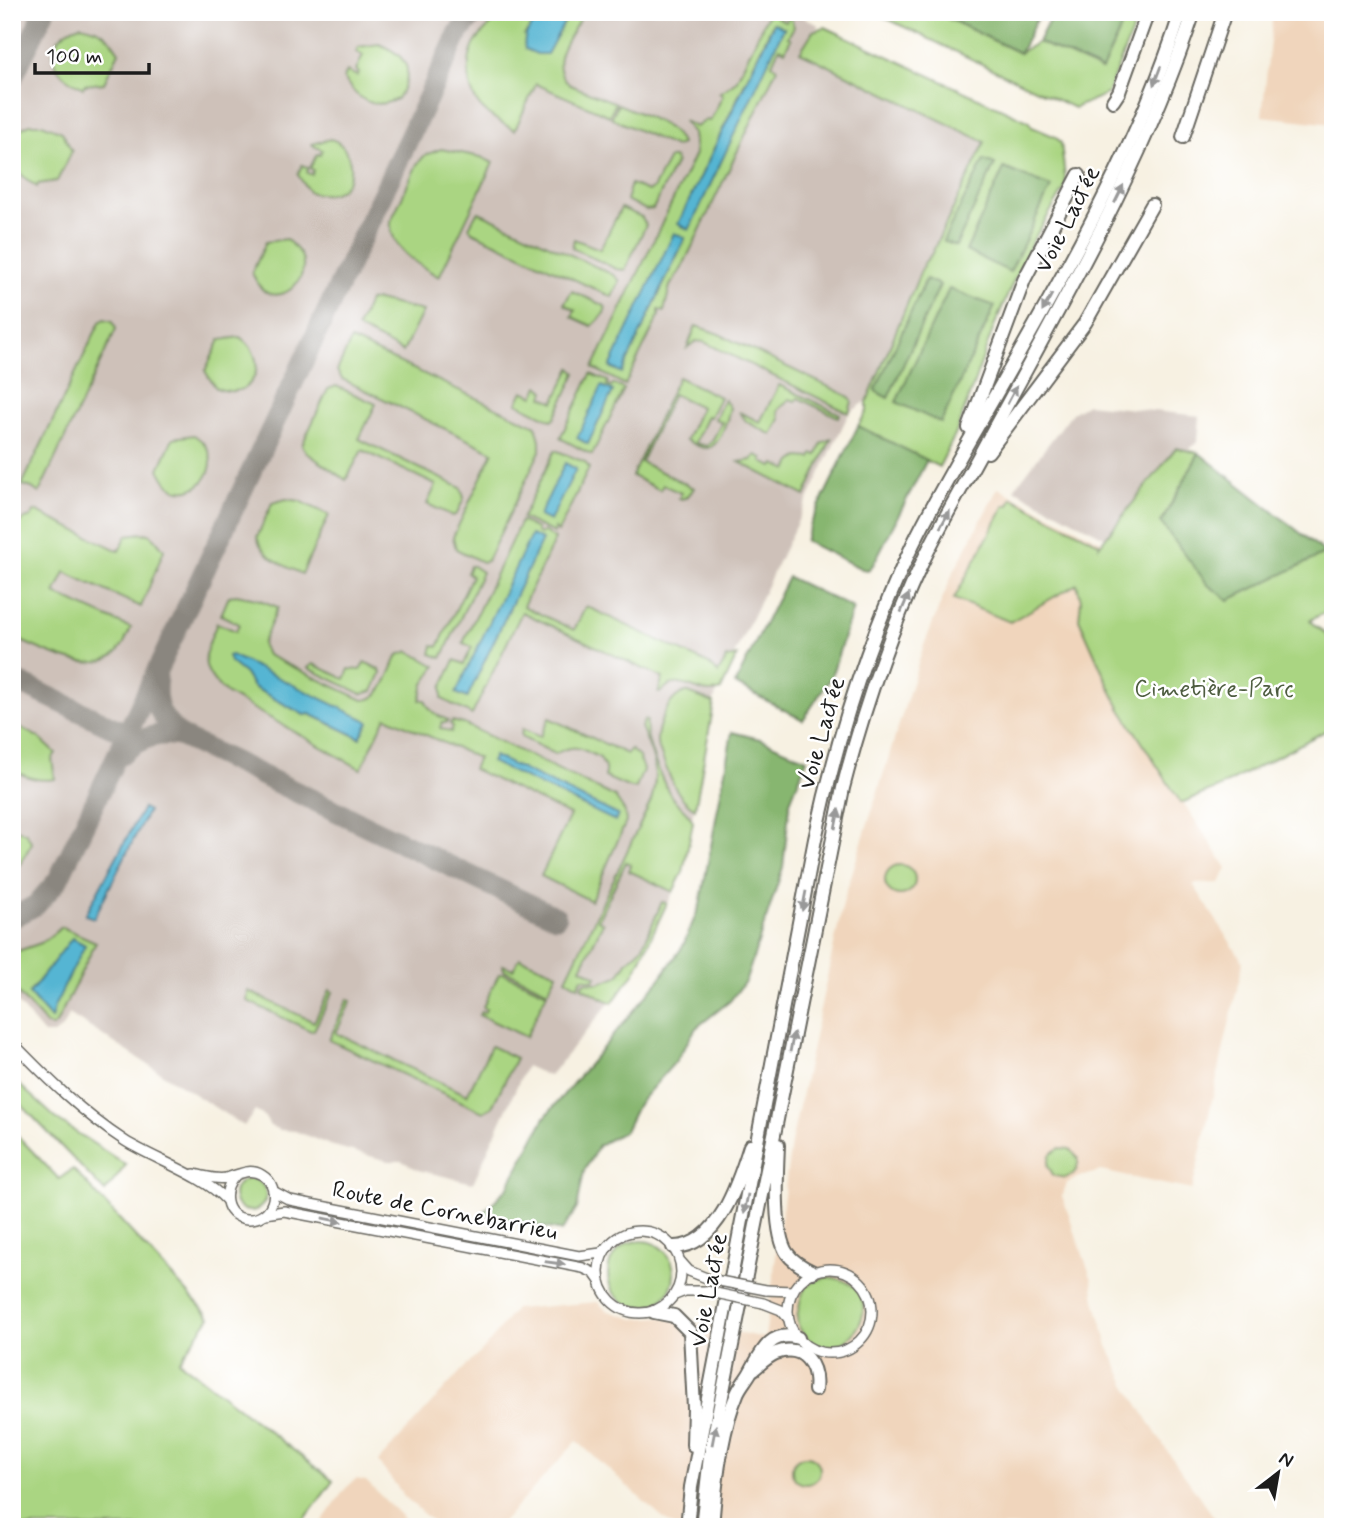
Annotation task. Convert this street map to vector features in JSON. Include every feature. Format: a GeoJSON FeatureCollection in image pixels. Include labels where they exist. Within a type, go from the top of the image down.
{"type":"FeatureCollection","features":[{"type":"Feature","properties":{"kind":"highway"},"geometry":{"type":"LineString","coordinates":[[1113,101],[1119,92],[1148,12]]}},
{"type":"Feature","properties":{"kind":"highway","name":"Voie Lactée"},"geometry":{"type":"LineString","coordinates":[[687,1527],[691,1487],[815,839],[842,731],[864,660],[914,542],[1094,218],[1139,119],[1181,12]]}},
{"type":"Feature","properties":{"kind":"highway","name":"Voie Lactée"},"geometry":{"type":"LineString","coordinates":[[702,1527],[710,1456],[843,788],[863,712],[909,592],[1125,181],[1165,93],[1194,12]]}},
{"type":"Feature","properties":{"kind":"highway"},"geometry":{"type":"LineString","coordinates":[[1184,137],[1225,12]]}},
{"type":"Feature","properties":{"kind":"highway"},"geometry":{"type":"LineString","coordinates":[[942,489],[968,430],[1024,280],[1079,176]]}},
{"type":"Feature","properties":{"kind":"highway"},"geometry":{"type":"LineString","coordinates":[[968,477],[1085,323],[1152,205]]}},
{"type":"Feature","properties":{"kind":"highway"},"geometry":{"type":"LineString","coordinates":[[673,1247],[691,1245],[701,1239],[733,1197],[768,1089]]}},
{"type":"Feature","properties":{"kind":"highway"},"geometry":{"type":"LineString","coordinates":[[779,1109],[778,1191],[781,1239],[795,1262],[813,1272]]}},
{"type":"Feature","properties":{"kind":"highway"},"geometry":{"type":"LineString","coordinates":[[654,1312],[674,1316],[690,1332],[694,1418],[692,1454],[697,1460]]}},
{"type":"Feature","properties":{"kind":"highway"},"geometry":{"type":"LineString","coordinates":[[712,1527],[717,1480],[737,1395],[758,1355],[769,1342],[783,1336],[798,1338]]}},
{"type":"Feature","properties":{"kind":"highway"},"geometry":{"type":"LineString","coordinates":[[751,1372],[777,1353],[796,1352],[814,1368],[817,1378],[815,1390]]}},
{"type":"Feature","properties":{"kind":"main road"},"geometry":{"type":"LineString","coordinates":[[12,1042],[57,1088],[98,1123],[150,1156],[211,1186],[226,1200]]}},
{"type":"Feature","properties":{"kind":"main road"},"geometry":{"type":"LineString","coordinates":[[176,1169],[225,1179],[236,1175],[251,1171],[259,1173],[266,1177],[273,1191],[272,1204],[265,1214],[258,1218],[242,1218],[229,1208],[226,1200],[227,1186],[236,1175]]}},
{"type":"Feature","properties":{"kind":"main road","name":"Route de Cornebarrieu"},"geometry":{"type":"LineString","coordinates":[[273,1191],[290,1200],[579,1256],[601,1253],[609,1246]]}},
{"type":"Feature","properties":{"kind":"main road","name":"Route de Cornebarrieu"},"geometry":{"type":"LineString","coordinates":[[265,1214],[284,1211],[574,1266],[590,1270],[599,1280]]}},
{"type":"Feature","properties":{"kind":"main road"},"geometry":{"type":"LineString","coordinates":[[789,1320],[789,1300],[793,1290],[813,1272],[830,1268],[852,1275],[867,1290],[871,1301],[872,1315],[860,1340],[849,1348],[836,1352],[815,1350],[798,1338],[781,1310],[763,1303],[706,1291],[685,1291],[654,1312],[634,1313],[621,1309],[609,1299],[599,1280],[601,1262],[609,1246],[623,1235],[639,1231],[660,1236],[673,1247],[689,1271],[709,1279],[766,1290],[793,1290]]}},
{"type":"Feature","properties":{"kind":"main road"},"geometry":{"type":"LineString","coordinates":[[675,1296],[681,1282],[680,1261]]}},
{"type":"Feature","properties":{"kind":"shaded area"},"geometry":{"type":"Polygon","coordinates":[[[12,12],[792,12],[819,25],[804,55],[985,141],[931,255],[924,263],[867,401],[849,413],[718,689],[711,709],[683,872],[635,972],[551,1074],[548,1076],[526,1066],[473,1183],[418,1170],[402,1161],[388,1161],[330,1145],[295,1131],[280,1130],[270,1126],[264,1116],[255,1111],[244,1126],[69,1014],[62,1028],[54,1034],[44,1034],[12,997],[12,12]]]}},
{"type":"Feature","properties":{"kind":"shaded area"},"geometry":{"type":"Polygon","coordinates":[[[1273,12],[1333,16],[1333,124],[1262,116],[1273,12]]]}},
{"type":"Feature","properties":{"kind":"shaded area"},"geometry":{"type":"Polygon","coordinates":[[[1087,404],[1200,416],[1198,441],[1189,450],[1176,449],[1106,538],[1014,489],[1072,413],[1087,404]]]}},
{"type":"Feature","properties":{"kind":"shaded area"},"geometry":{"type":"Polygon","coordinates":[[[998,488],[1103,542],[1077,583],[1081,600],[1079,619],[1120,708],[1227,868],[1220,883],[1193,884],[1243,962],[1192,1190],[1101,1171],[1067,1183],[1062,1196],[1092,1280],[1108,1346],[1127,1386],[1167,1451],[1221,1527],[675,1527],[577,1441],[498,1527],[438,1527],[405,1497],[378,1462],[484,1349],[515,1309],[598,1302],[606,1310],[634,1319],[659,1317],[765,1338],[791,1143],[844,899],[924,645],[952,575],[998,488]]]}},
{"type":"Feature","properties":{"kind":"shaded area"},"geometry":{"type":"Polygon","coordinates":[[[356,1479],[366,1481],[412,1527],[318,1527],[345,1489],[356,1479]]]}},
{"type":"Feature","properties":{"kind":"green space"},"geometry":{"type":"Polygon","coordinates":[[[503,12],[545,12],[525,34],[564,23],[570,12],[584,12],[567,39],[560,58],[560,68],[570,85],[616,103],[609,116],[536,84],[515,130],[483,110],[470,86],[470,56],[480,36],[503,12]]]}},
{"type":"Feature","properties":{"kind":"green space"},"geometry":{"type":"Polygon","coordinates":[[[778,12],[776,17],[786,22],[790,15],[794,27],[788,37],[791,39],[785,51],[779,48],[772,64],[777,68],[682,268],[670,286],[664,312],[659,310],[659,316],[625,385],[593,368],[695,154],[693,133],[683,121],[696,127],[706,120],[710,121],[723,95],[719,93],[736,81],[768,14],[778,12]],[[773,23],[678,224],[784,28],[773,23]],[[685,239],[610,367],[622,372],[685,239]]]}},
{"type":"Feature","properties":{"kind":"green space"},"geometry":{"type":"Polygon","coordinates":[[[873,12],[935,12],[1019,53],[1038,42],[1101,70],[1128,12],[1140,12],[1107,94],[1074,108],[873,12]]]}},
{"type":"Feature","properties":{"kind":"green space"},"geometry":{"type":"Polygon","coordinates":[[[935,12],[1040,12],[1020,53],[935,12]]]}},
{"type":"Feature","properties":{"kind":"green space"},"geometry":{"type":"Polygon","coordinates":[[[1053,12],[1128,12],[1102,70],[1038,42],[1053,12]]]}},
{"type":"Feature","properties":{"kind":"green space"},"geometry":{"type":"Polygon","coordinates":[[[81,25],[104,34],[119,52],[104,83],[84,85],[83,88],[57,68],[53,52],[59,38],[81,25]]]}},
{"type":"Feature","properties":{"kind":"green space"},"geometry":{"type":"Polygon","coordinates":[[[825,27],[1028,121],[1032,127],[1056,137],[1061,143],[1066,186],[1031,244],[1016,276],[995,324],[956,433],[939,467],[858,426],[867,411],[867,402],[924,263],[931,255],[985,142],[800,52],[813,31],[825,27]]]}},
{"type":"Feature","properties":{"kind":"green space"},"geometry":{"type":"Polygon","coordinates":[[[379,44],[402,59],[407,72],[403,89],[397,99],[380,104],[359,97],[344,78],[347,71],[357,76],[359,73],[356,70],[363,55],[356,52],[358,47],[379,44]]]}},
{"type":"Feature","properties":{"kind":"green space"},"geometry":{"type":"Polygon","coordinates":[[[618,104],[664,125],[678,137],[681,144],[675,147],[611,118],[618,104]]]}},
{"type":"Feature","properties":{"kind":"green space"},"geometry":{"type":"Polygon","coordinates":[[[30,124],[42,124],[62,132],[72,151],[57,181],[38,184],[37,187],[19,172],[13,155],[12,138],[20,129],[30,124]]]}},
{"type":"Feature","properties":{"kind":"green space"},"geometry":{"type":"Polygon","coordinates":[[[330,139],[340,144],[346,152],[350,173],[346,183],[338,191],[326,194],[309,192],[298,175],[302,165],[308,168],[307,173],[312,175],[313,170],[310,168],[322,150],[312,144],[330,139]]]}},
{"type":"Feature","properties":{"kind":"green space"},"geometry":{"type":"Polygon","coordinates":[[[441,149],[481,157],[493,163],[439,277],[406,255],[394,239],[391,221],[417,164],[425,155],[441,149]]]}},
{"type":"Feature","properties":{"kind":"green space"},"geometry":{"type":"Polygon","coordinates":[[[669,158],[674,158],[676,162],[653,209],[646,210],[626,200],[631,184],[648,191],[653,189],[669,158]]]}},
{"type":"Feature","properties":{"kind":"green space"},"geometry":{"type":"Polygon","coordinates":[[[984,160],[995,164],[956,246],[943,241],[984,160]]]}},
{"type":"Feature","properties":{"kind":"green space"},"geometry":{"type":"Polygon","coordinates":[[[1004,168],[1051,187],[1010,272],[966,251],[1004,168]]]}},
{"type":"Feature","properties":{"kind":"green space"},"geometry":{"type":"Polygon","coordinates":[[[621,208],[642,217],[646,225],[625,270],[616,269],[572,248],[574,239],[600,249],[621,208]]]}},
{"type":"Feature","properties":{"kind":"green space"},"geometry":{"type":"Polygon","coordinates":[[[479,212],[614,275],[620,281],[612,297],[472,232],[469,227],[479,212]]]}},
{"type":"Feature","properties":{"kind":"green space"},"geometry":{"type":"Polygon","coordinates":[[[286,239],[301,255],[302,271],[299,279],[288,291],[272,294],[262,289],[252,273],[266,242],[286,239]]]}},
{"type":"Feature","properties":{"kind":"green space"},"geometry":{"type":"Polygon","coordinates":[[[926,279],[940,285],[888,398],[875,391],[926,279]]]}},
{"type":"Feature","properties":{"kind":"green space"},"geometry":{"type":"Polygon","coordinates":[[[949,289],[995,306],[941,423],[896,402],[949,289]]]}},
{"type":"Feature","properties":{"kind":"green space"},"geometry":{"type":"Polygon","coordinates":[[[572,291],[605,306],[603,314],[592,326],[572,317],[575,310],[564,304],[572,291]]]}},
{"type":"Feature","properties":{"kind":"green space"},"geometry":{"type":"Polygon","coordinates":[[[377,300],[423,311],[403,352],[357,328],[369,301],[377,300]]]}},
{"type":"Feature","properties":{"kind":"green space"},"geometry":{"type":"Polygon","coordinates":[[[104,319],[113,321],[116,329],[39,493],[22,485],[100,322],[104,319]]]}},
{"type":"Feature","properties":{"kind":"green space"},"geometry":{"type":"Polygon","coordinates":[[[696,326],[719,334],[848,396],[852,401],[849,413],[704,342],[696,341],[687,348],[696,326]]]}},
{"type":"Feature","properties":{"kind":"green space"},"geometry":{"type":"Polygon","coordinates":[[[240,337],[250,346],[255,357],[254,377],[249,385],[240,390],[216,388],[205,371],[220,340],[240,337]]]}},
{"type":"Feature","properties":{"kind":"green space"},"geometry":{"type":"Polygon","coordinates":[[[351,340],[536,426],[540,451],[487,561],[482,562],[456,549],[453,537],[493,452],[342,379],[337,371],[351,340]]]}},
{"type":"Feature","properties":{"kind":"green space"},"geometry":{"type":"Polygon","coordinates":[[[571,368],[576,373],[554,419],[551,420],[517,403],[523,391],[534,396],[539,386],[545,391],[543,397],[554,402],[571,368]]]}},
{"type":"Feature","properties":{"kind":"green space"},"geometry":{"type":"Polygon","coordinates":[[[591,374],[608,381],[607,385],[611,387],[613,384],[624,389],[592,455],[560,438],[591,374]]]}},
{"type":"Feature","properties":{"kind":"green space"},"geometry":{"type":"Polygon","coordinates":[[[678,377],[720,397],[710,417],[707,416],[695,443],[707,446],[712,441],[722,422],[715,419],[724,399],[730,408],[720,437],[712,446],[702,448],[686,440],[701,407],[673,394],[641,462],[694,488],[686,497],[679,499],[681,493],[663,485],[660,490],[632,476],[678,377]]]}},
{"type":"Feature","properties":{"kind":"green space"},"geometry":{"type":"Polygon","coordinates":[[[779,385],[840,414],[838,417],[798,398],[796,401],[789,399],[778,411],[780,419],[772,435],[747,422],[739,412],[760,422],[779,385]]]}},
{"type":"Feature","properties":{"kind":"green space"},"geometry":{"type":"Polygon","coordinates":[[[336,386],[376,404],[359,439],[461,488],[464,498],[457,514],[453,516],[427,504],[436,485],[362,450],[346,480],[307,453],[302,445],[328,389],[336,386]]]}},
{"type":"Feature","properties":{"kind":"green space"},"geometry":{"type":"Polygon","coordinates":[[[858,426],[927,460],[868,570],[805,541],[858,426]]]}},
{"type":"Feature","properties":{"kind":"green space"},"geometry":{"type":"Polygon","coordinates":[[[194,435],[205,445],[210,456],[211,466],[207,476],[192,489],[182,490],[170,486],[159,469],[173,438],[194,435]]]}},
{"type":"Feature","properties":{"kind":"green space"},"geometry":{"type":"Polygon","coordinates":[[[831,439],[805,496],[739,462],[751,460],[756,455],[763,458],[762,462],[788,470],[792,462],[799,457],[811,458],[813,454],[817,455],[822,443],[831,439]]]}},
{"type":"Feature","properties":{"kind":"green space","name":"Cimetière-Parc"},"geometry":{"type":"Polygon","coordinates":[[[1176,448],[1199,453],[1161,522],[1228,599],[1326,553],[1329,557],[1328,611],[1310,620],[1329,638],[1334,681],[1333,727],[1218,788],[1181,803],[1120,708],[1109,686],[1079,619],[1081,600],[1077,584],[1010,622],[954,599],[1005,505],[1009,505],[1012,498],[1099,543],[1099,546],[1176,448]]]}},
{"type":"Feature","properties":{"kind":"green space"},"geometry":{"type":"Polygon","coordinates":[[[555,450],[585,462],[589,468],[558,532],[555,529],[554,533],[522,518],[555,450]]]}},
{"type":"Feature","properties":{"kind":"green space"},"geometry":{"type":"Polygon","coordinates":[[[1199,453],[1326,553],[1229,600],[1208,585],[1161,523],[1199,453]]]}},
{"type":"Feature","properties":{"kind":"green space"},"geometry":{"type":"Polygon","coordinates":[[[286,499],[300,501],[329,515],[302,574],[269,555],[257,537],[272,503],[286,499]]]}},
{"type":"Feature","properties":{"kind":"green space"},"geometry":{"type":"Polygon","coordinates":[[[35,511],[119,551],[127,535],[141,533],[152,536],[164,550],[141,607],[65,572],[55,594],[131,628],[122,647],[113,656],[90,663],[76,661],[62,658],[12,637],[12,536],[19,524],[31,517],[35,511]]]}},
{"type":"Feature","properties":{"kind":"green space"},"geometry":{"type":"Polygon","coordinates":[[[521,521],[537,529],[536,532],[541,534],[543,531],[555,539],[523,606],[574,630],[586,606],[709,664],[718,673],[727,658],[737,656],[721,690],[705,691],[674,684],[667,686],[660,693],[658,692],[663,678],[522,612],[472,715],[442,699],[442,687],[455,660],[464,664],[472,647],[463,643],[521,521]],[[531,536],[457,693],[467,698],[541,541],[531,536]]]}},
{"type":"Feature","properties":{"kind":"green space"},"geometry":{"type":"Polygon","coordinates":[[[470,566],[482,572],[442,658],[431,654],[433,645],[438,647],[472,576],[467,573],[470,566]]]}},
{"type":"Feature","properties":{"kind":"green space"},"geometry":{"type":"Polygon","coordinates":[[[788,577],[853,608],[831,677],[803,720],[735,684],[788,577]]]}},
{"type":"Feature","properties":{"kind":"green space"},"geometry":{"type":"Polygon","coordinates":[[[229,596],[257,599],[278,607],[262,644],[267,655],[363,700],[376,696],[389,677],[398,655],[409,651],[436,666],[424,684],[420,700],[425,700],[434,713],[448,720],[446,723],[442,722],[440,728],[451,732],[452,721],[464,724],[615,797],[625,812],[626,822],[591,901],[541,876],[570,815],[473,769],[478,758],[386,717],[361,769],[227,694],[211,677],[207,669],[206,654],[217,623],[236,631],[239,624],[221,615],[229,596]],[[245,674],[253,687],[304,715],[310,714],[360,738],[245,674]]]}},
{"type":"Feature","properties":{"kind":"green space"},"geometry":{"type":"Polygon","coordinates":[[[365,662],[380,670],[381,674],[373,691],[362,694],[308,668],[313,664],[345,679],[349,669],[360,670],[365,662]]]}},
{"type":"Feature","properties":{"kind":"green space"},"geometry":{"type":"Polygon","coordinates":[[[686,692],[714,703],[695,809],[676,789],[657,744],[664,714],[674,700],[686,692]]]}},
{"type":"Feature","properties":{"kind":"green space"},"geometry":{"type":"Polygon","coordinates":[[[549,718],[627,754],[630,749],[639,757],[643,770],[636,788],[605,777],[605,768],[600,758],[583,750],[568,748],[555,754],[521,737],[522,729],[540,737],[549,718]]]}},
{"type":"Feature","properties":{"kind":"green space"},"geometry":{"type":"Polygon","coordinates":[[[645,719],[650,748],[663,780],[671,796],[693,822],[683,872],[673,892],[629,871],[631,865],[626,862],[598,920],[603,923],[581,968],[596,976],[594,980],[582,978],[578,986],[566,979],[654,790],[652,755],[641,727],[645,719]]]}},
{"type":"Feature","properties":{"kind":"green space"},"geometry":{"type":"Polygon","coordinates":[[[12,723],[38,737],[56,753],[52,759],[55,779],[33,778],[12,770],[12,758],[19,744],[12,740],[12,723]]]}},
{"type":"Feature","properties":{"kind":"green space"},"geometry":{"type":"Polygon","coordinates":[[[732,732],[760,739],[807,759],[790,802],[783,867],[746,980],[730,1001],[696,1028],[676,1061],[638,1104],[625,1131],[599,1145],[584,1171],[577,1208],[562,1231],[482,1214],[508,1187],[545,1117],[656,984],[683,946],[700,905],[732,732]]]}},
{"type":"Feature","properties":{"kind":"green space"},"geometry":{"type":"Polygon","coordinates":[[[12,827],[26,833],[32,843],[12,873],[12,827]]]}},
{"type":"Feature","properties":{"kind":"green space"},"geometry":{"type":"Polygon","coordinates":[[[900,865],[911,869],[915,880],[911,891],[900,895],[889,891],[885,880],[889,869],[900,865]]]}},
{"type":"Feature","properties":{"kind":"green space"},"geometry":{"type":"Polygon","coordinates":[[[662,902],[667,903],[635,972],[612,1003],[581,987],[585,982],[599,983],[618,976],[628,961],[642,948],[662,902]]]}},
{"type":"Feature","properties":{"kind":"green space"},"geometry":{"type":"Polygon","coordinates":[[[62,927],[96,942],[56,1024],[52,1027],[46,1024],[12,987],[12,953],[41,943],[62,927]],[[57,958],[29,993],[51,1018],[57,958]]]}},
{"type":"Feature","properties":{"kind":"green space"},"geometry":{"type":"Polygon","coordinates":[[[520,958],[557,973],[548,991],[504,970],[503,965],[513,969],[520,958]]]}},
{"type":"Feature","properties":{"kind":"green space"},"geometry":{"type":"Polygon","coordinates":[[[503,973],[547,993],[526,1037],[479,1015],[484,1013],[486,1009],[483,1007],[499,974],[503,973]]]}},
{"type":"Feature","properties":{"kind":"green space"},"geometry":{"type":"Polygon","coordinates":[[[330,990],[333,992],[314,1030],[311,1031],[247,1001],[248,991],[314,1022],[330,990]]]}},
{"type":"Feature","properties":{"kind":"green space"},"geometry":{"type":"Polygon","coordinates":[[[348,999],[351,1001],[336,1033],[467,1095],[491,1046],[516,1058],[492,1107],[483,1112],[329,1040],[348,999]]]}},
{"type":"Feature","properties":{"kind":"green space"},"geometry":{"type":"Polygon","coordinates":[[[12,1078],[59,1121],[126,1165],[105,1192],[12,1095],[12,1078]]]}},
{"type":"Feature","properties":{"kind":"green space"},"geometry":{"type":"Polygon","coordinates":[[[12,1130],[59,1179],[73,1169],[210,1317],[179,1361],[333,1481],[299,1527],[12,1527],[12,1130]]]}},
{"type":"Feature","properties":{"kind":"green space"},"geometry":{"type":"Polygon","coordinates":[[[1059,1148],[1070,1149],[1078,1158],[1076,1171],[1064,1178],[1053,1175],[1048,1165],[1050,1155],[1059,1148]]]}},
{"type":"Feature","properties":{"kind":"green space"},"geometry":{"type":"Polygon","coordinates":[[[250,1179],[262,1183],[266,1195],[262,1207],[250,1211],[238,1207],[234,1195],[238,1183],[250,1179]]]}},
{"type":"Feature","properties":{"kind":"green space"},"geometry":{"type":"Polygon","coordinates":[[[635,1241],[647,1241],[659,1246],[669,1256],[674,1274],[672,1287],[659,1302],[647,1307],[635,1307],[623,1302],[613,1292],[608,1280],[608,1268],[613,1256],[623,1246],[635,1241]]]}},
{"type":"Feature","properties":{"kind":"green space"},"geometry":{"type":"Polygon","coordinates":[[[828,1277],[850,1284],[861,1297],[863,1312],[858,1327],[847,1340],[833,1347],[817,1345],[802,1332],[797,1320],[806,1287],[828,1277]]]}},
{"type":"Feature","properties":{"kind":"green space"},"geometry":{"type":"Polygon","coordinates":[[[806,1456],[816,1460],[820,1470],[816,1480],[806,1484],[796,1480],[792,1470],[796,1460],[806,1456]]]}},
{"type":"Feature","properties":{"kind":"water"},"geometry":{"type":"Polygon","coordinates":[[[545,12],[570,12],[547,54],[537,54],[525,49],[524,43],[530,29],[545,12]]]}},
{"type":"Feature","properties":{"kind":"water"},"geometry":{"type":"Polygon","coordinates":[[[774,23],[784,28],[689,230],[678,224],[774,23]]]}},
{"type":"Feature","properties":{"kind":"water"},"geometry":{"type":"Polygon","coordinates":[[[674,233],[685,238],[622,373],[610,367],[674,233]]]}},
{"type":"Feature","properties":{"kind":"water"},"geometry":{"type":"Polygon","coordinates":[[[602,386],[613,391],[588,444],[577,438],[602,386]]]}},
{"type":"Feature","properties":{"kind":"water"},"geometry":{"type":"Polygon","coordinates":[[[565,463],[576,469],[550,521],[539,516],[565,463]]]}},
{"type":"Feature","properties":{"kind":"water"},"geometry":{"type":"Polygon","coordinates":[[[531,535],[542,540],[467,698],[456,693],[531,535]]]}},
{"type":"Feature","properties":{"kind":"water"},"geometry":{"type":"Polygon","coordinates":[[[231,655],[369,722],[360,738],[310,714],[304,715],[253,687],[245,674],[230,662],[228,656],[231,655]]]}},
{"type":"Feature","properties":{"kind":"water"},"geometry":{"type":"Polygon","coordinates":[[[494,756],[618,815],[615,821],[491,762],[494,756]]]}},
{"type":"Feature","properties":{"kind":"water"},"geometry":{"type":"Polygon","coordinates":[[[143,808],[148,811],[94,918],[85,915],[143,808]]]}},
{"type":"Feature","properties":{"kind":"water"},"geometry":{"type":"Polygon","coordinates":[[[72,938],[85,945],[54,1007],[51,1019],[29,994],[72,938]]]}},
{"type":"Feature","properties":{"kind":"taxiway"},"geometry":{"type":"LineString","coordinates":[[12,79],[44,12]]}},
{"type":"Feature","properties":{"kind":"taxiway"},"geometry":{"type":"LineString","coordinates":[[12,918],[36,905],[58,880],[459,32],[476,12]]}},
{"type":"Feature","properties":{"kind":"taxiway"},"geometry":{"type":"LineString","coordinates":[[157,678],[156,696],[160,711],[169,725],[182,737],[556,917]]}},
{"type":"Feature","properties":{"kind":"taxiway"},"geometry":{"type":"LineString","coordinates":[[12,679],[127,734]]}},
{"type":"Feature","properties":{"kind":"taxiway"},"geometry":{"type":"LineString","coordinates":[[118,757],[148,738],[164,735],[182,737]]}}]}
